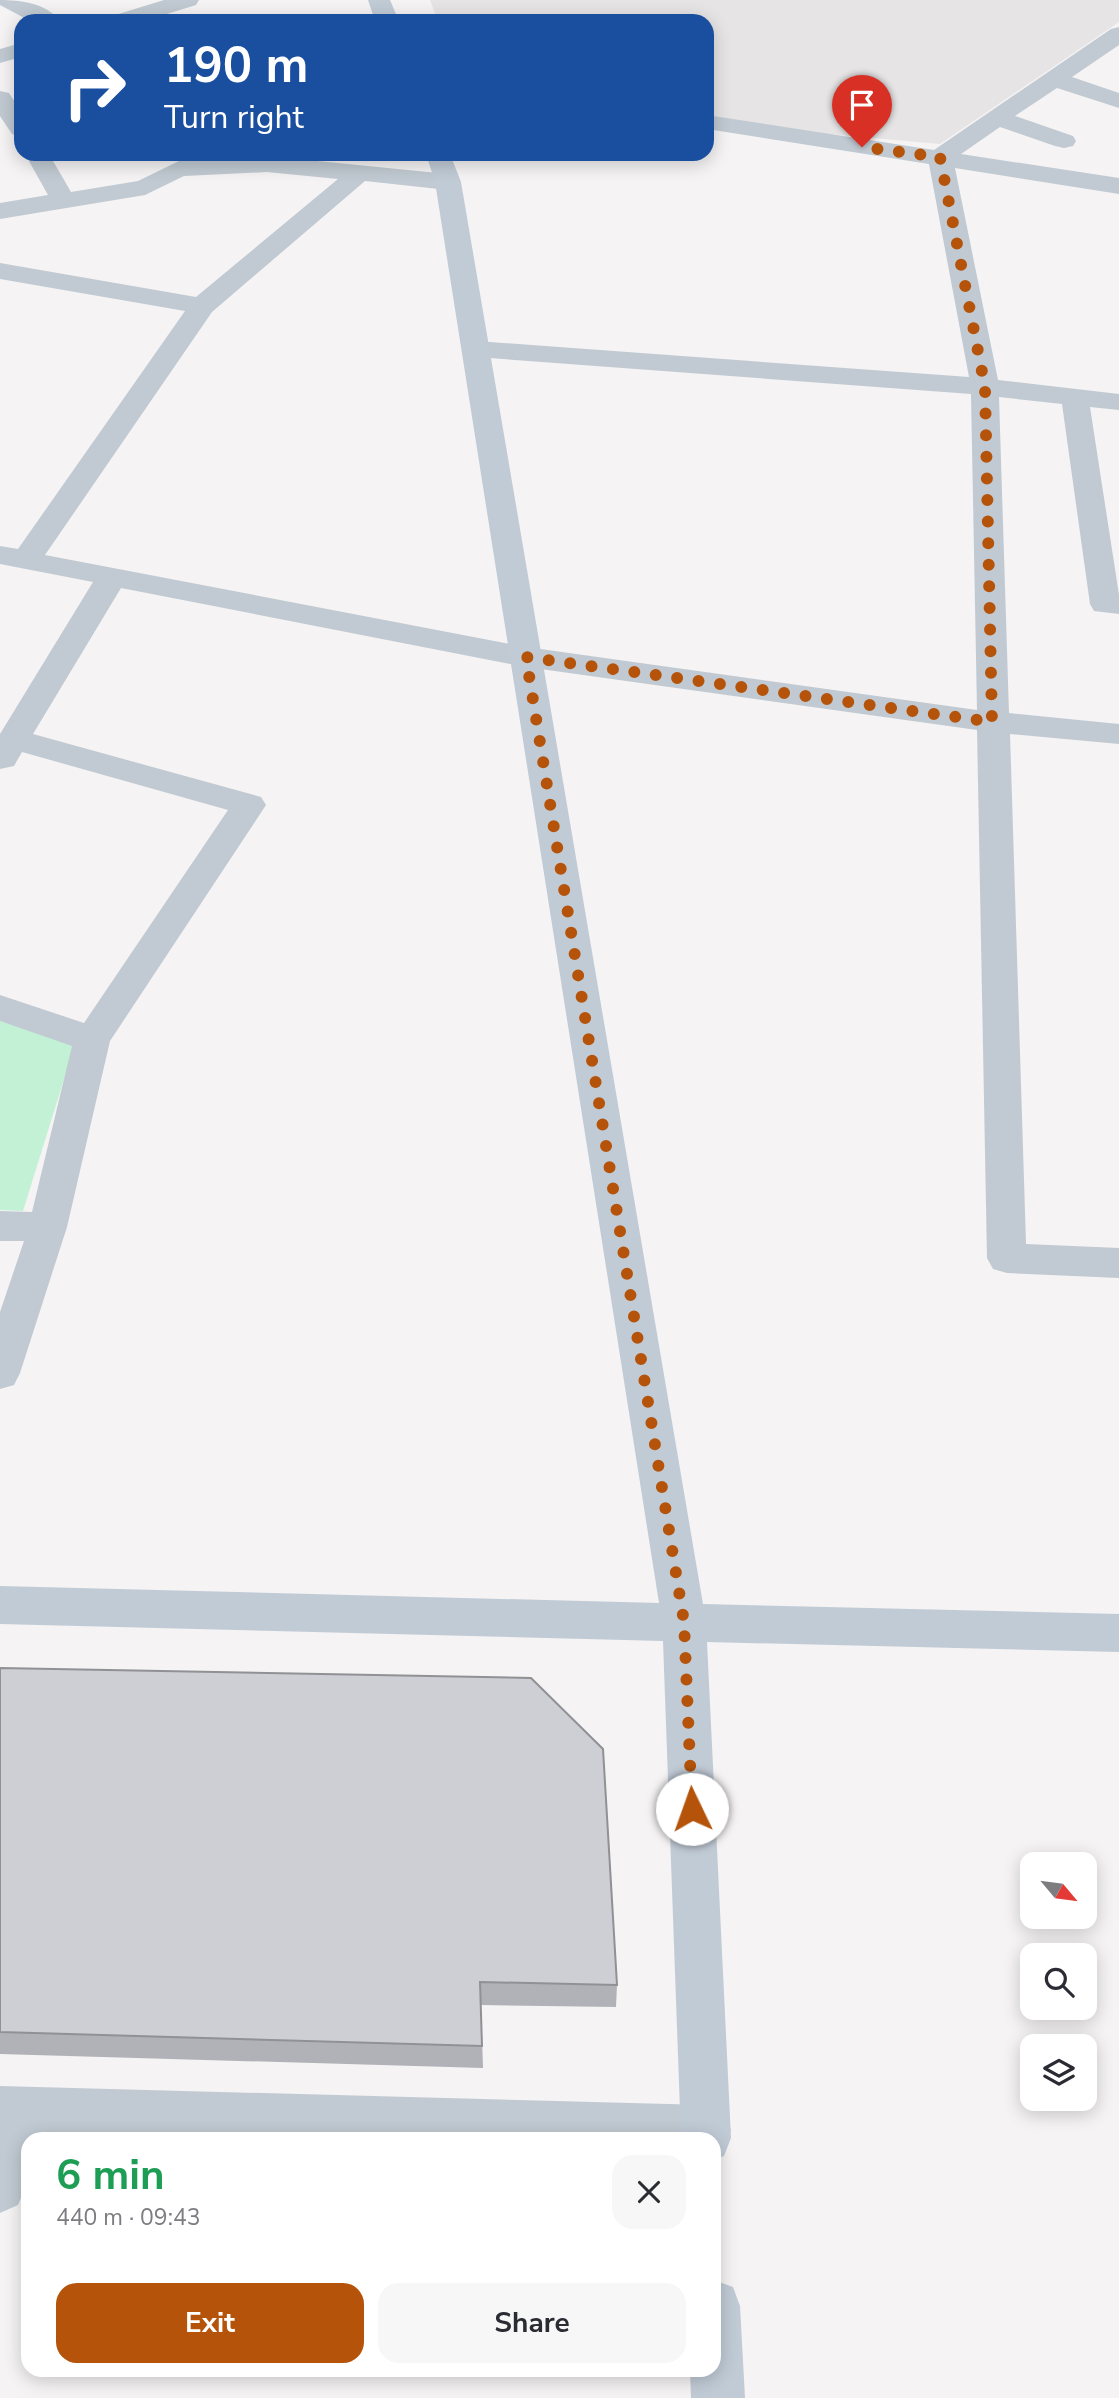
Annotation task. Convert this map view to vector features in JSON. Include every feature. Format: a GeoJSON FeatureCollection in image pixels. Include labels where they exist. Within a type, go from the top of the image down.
{"type":"FeatureCollection","features":[{"type":"Feature","properties":{"kind":"street"},"geometry":{"type":"LineString","coordinates":[[7,0],[34,14]]}},
{"type":"Feature","properties":{"kind":"street"},"geometry":{"type":"LineString","coordinates":[[143,14],[188,0]]}},
{"type":"Feature","properties":{"kind":"street"},"geometry":{"type":"LineString","coordinates":[[940,157],[1119,34]]}},
{"type":"Feature","properties":{"kind":"street"},"geometry":{"type":"LineString","coordinates":[[1054,79],[1119,101]]}},
{"type":"Feature","properties":{"kind":"street"},"geometry":{"type":"LineString","coordinates":[[0,98],[14,119]]}},
{"type":"Feature","properties":{"kind":"street"},"geometry":{"type":"LineString","coordinates":[[996,118],[1065,141]]}},
{"type":"Feature","properties":{"kind":"street"},"geometry":{"type":"LineString","coordinates":[[714,123],[1119,186]]}},
{"type":"Feature","properties":{"kind":"street"},"geometry":{"type":"LineString","coordinates":[[940,157],[985,387],[1007,1258],[1119,1263]]}},
{"type":"Feature","properties":{"kind":"street"},"geometry":{"type":"LineString","coordinates":[[41,161],[63,199]]}},
{"type":"Feature","properties":{"kind":"street"},"geometry":{"type":"LineString","coordinates":[[0,211],[145,187],[179,169],[267,164],[360,173],[443,168],[476,349],[684,1622],[706,2132]]}},
{"type":"Feature","properties":{"kind":"street"},"geometry":{"type":"LineString","coordinates":[[360,173],[202,306],[13,557],[526,657],[992,722],[1119,734]]}},
{"type":"Feature","properties":{"kind":"street"},"geometry":{"type":"LineString","coordinates":[[0,271],[202,306]]}},
{"type":"Feature","properties":{"kind":"street"},"geometry":{"type":"LineString","coordinates":[[476,349],[985,387],[1119,402]]}},
{"type":"Feature","properties":{"kind":"street"},"geometry":{"type":"LineString","coordinates":[[1075,398],[1105,604],[1119,606]]}},
{"type":"Feature","properties":{"kind":"street"},"geometry":{"type":"LineString","coordinates":[[0,1373],[48,1227],[92,1039],[249,805],[4,755],[111,578]]}},
{"type":"Feature","properties":{"kind":"street"},"geometry":{"type":"LineString","coordinates":[[0,1008],[92,1039]]}},
{"type":"Feature","properties":{"kind":"street"},"geometry":{"type":"LineString","coordinates":[[0,1226],[48,1227]]}},
{"type":"Feature","properties":{"kind":"street"},"geometry":{"type":"LineString","coordinates":[[0,1605],[1119,1633]]}},
{"type":"Feature","properties":{"kind":"street"},"geometry":{"type":"LineString","coordinates":[[0,2187],[15,2112],[643,2132]]}},
{"type":"Feature","properties":{"kind":"street"},"geometry":{"type":"LineString","coordinates":[[717,2377],[718,2398]]}},
{"type":"Feature","properties":{"kind":"shaded area"},"geometry":{"type":"Polygon","coordinates":[[[430,0],[1119,0],[1119,22],[940,144],[816,133],[714,116],[714,14],[435,14],[430,0]]]}},
{"type":"Feature","properties":{"kind":"green space"},"geometry":{"type":"Polygon","coordinates":[[[0,1021],[75,1044],[23,1211],[0,1210],[0,1021]]]}},
{"type":"Feature","properties":{"kind":"building"},"geometry":{"type":"Polygon","coordinates":[[[0,1668],[531,1678],[603,1749],[617,1985],[480,1982],[482,2046],[0,2032],[0,1668]]]}},
{"type":"Feature","properties":{"kind":"route"},"geometry":{"type":"LineString","coordinates":[[692,1809],[684,1622],[526,657],[992,722],[985,387],[940,157],[862,147]]}}]}
